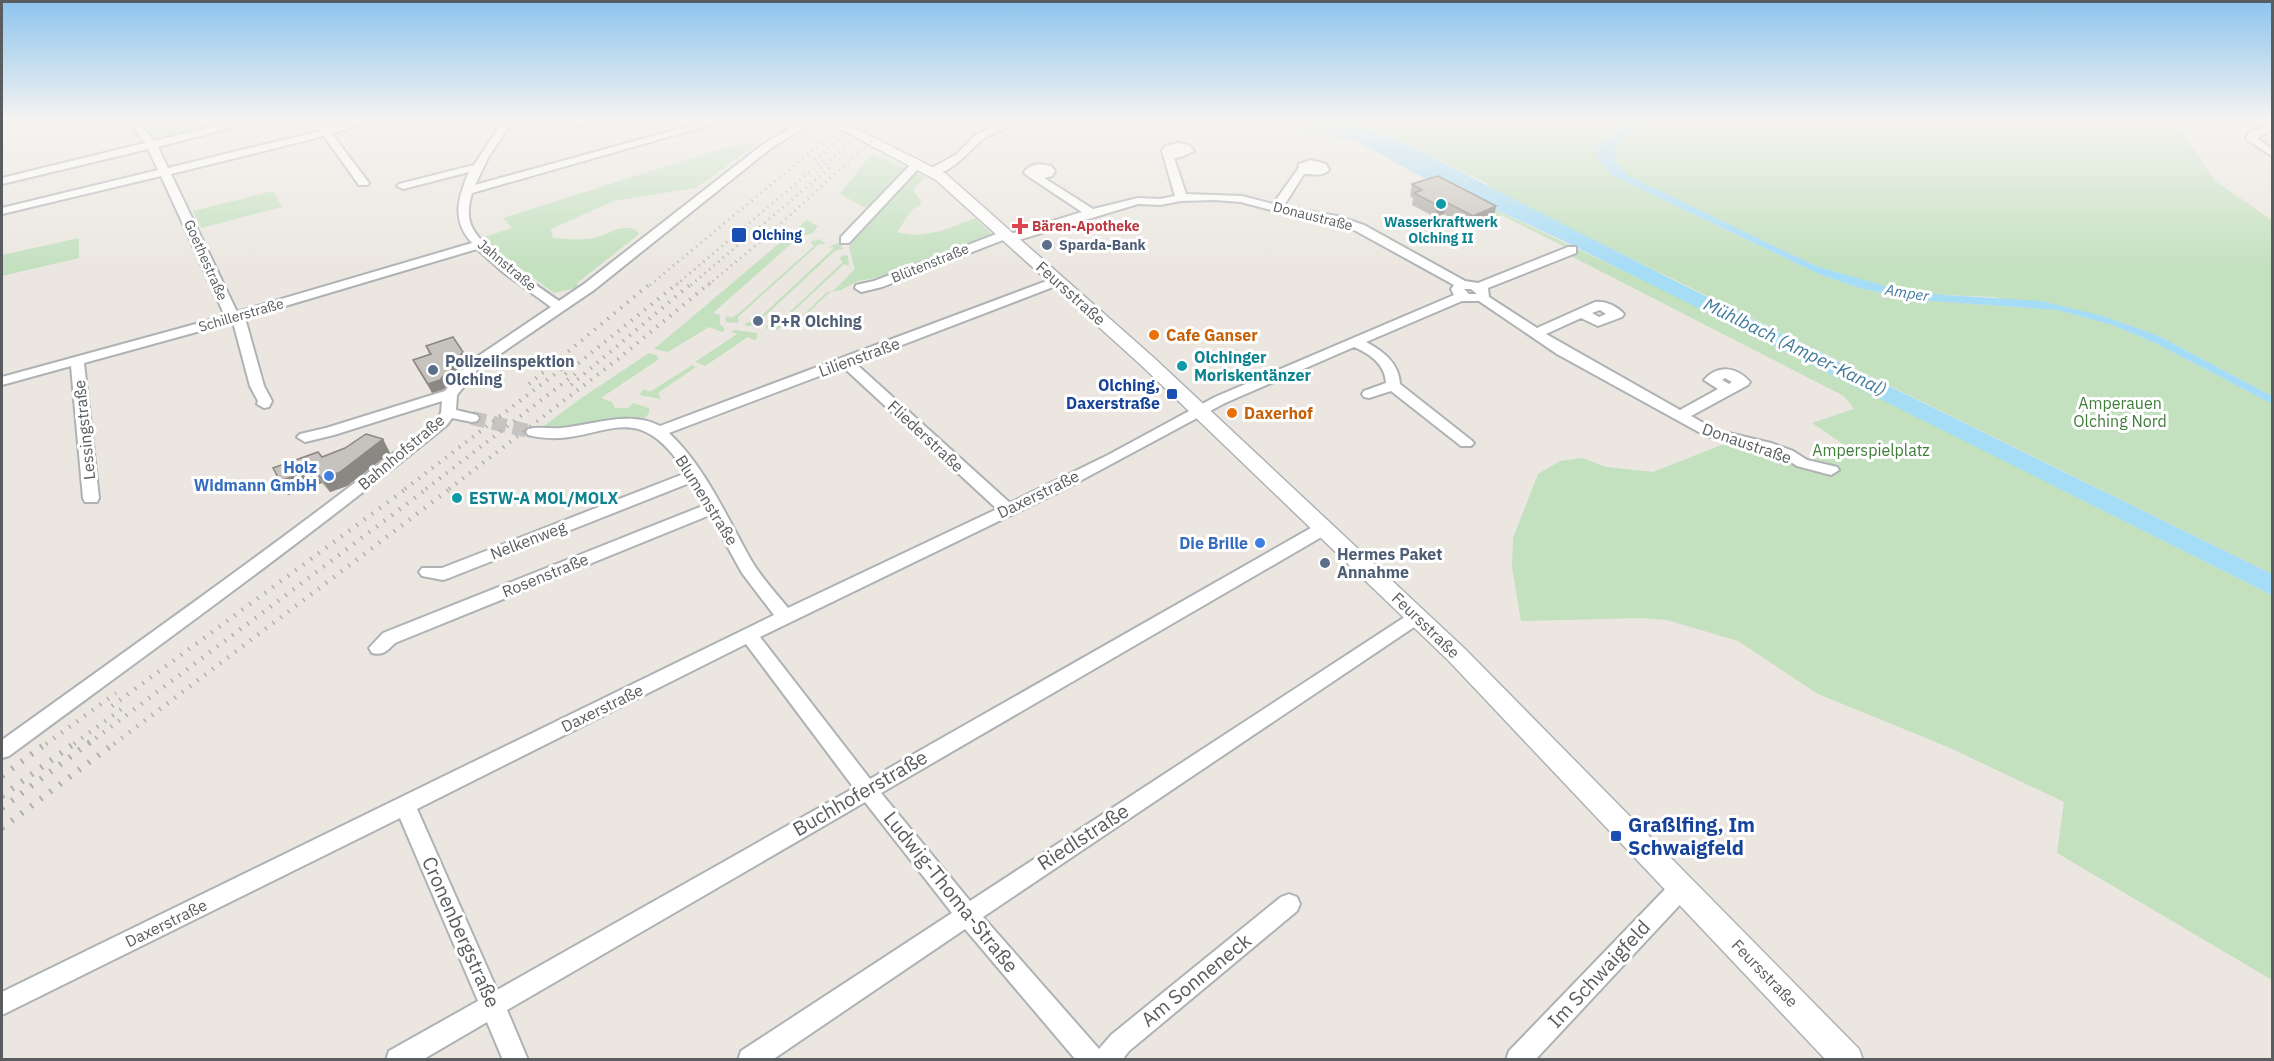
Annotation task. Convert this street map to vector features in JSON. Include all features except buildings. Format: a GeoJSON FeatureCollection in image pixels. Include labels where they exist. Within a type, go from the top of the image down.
{"type":"FeatureCollection","features":[{"type":"Feature","properties":{"kind":"street"},"geometry":{"type":"LineString","coordinates":[[2,181],[51,170]]}},
{"type":"Feature","properties":{"kind":"street"},"geometry":{"type":"LineString","coordinates":[[2,211],[175,170]]}},
{"type":"Feature","properties":{"kind":"street"},"geometry":{"type":"LineString","coordinates":[[353,170],[363,183]]}},
{"type":"Feature","properties":{"kind":"street"},"geometry":{"type":"LineString","coordinates":[[403,186],[467,170]]}},
{"type":"Feature","properties":{"kind":"street","name":"Jahnstraße"},"geometry":{"type":"LineString","coordinates":[[476,170],[467,191],[464,219],[466,227],[479,245],[559,307]]}},
{"type":"Feature","properties":{"kind":"street"},"geometry":{"type":"LineString","coordinates":[[467,191],[544,170]]}},
{"type":"Feature","properties":{"kind":"street","name":"Bahnhofstraße"},"geometry":{"type":"LineString","coordinates":[[2,750],[394,462],[442,422],[447,414],[450,394],[473,366],[589,287],[737,170]]}},
{"type":"Feature","properties":{"kind":"street"},"geometry":{"type":"LineString","coordinates":[[845,240],[912,170]]}},
{"type":"Feature","properties":{"kind":"street","name":"Feursstraße"},"geometry":{"type":"LineString","coordinates":[[927,170],[951,185],[1005,237],[1202,412],[1468,666],[1848,1059]]}},
{"type":"Feature","properties":{"kind":"street"},"geometry":{"type":"LineString","coordinates":[[932,172],[937,170]]}},
{"type":"Feature","properties":{"kind":"street"},"geometry":{"type":"LineString","coordinates":[[1172,170],[1181,198]]}},
{"type":"Feature","properties":{"kind":"street"},"geometry":{"type":"LineString","coordinates":[[1277,207],[1300,172],[1305,170]]}},
{"type":"Feature","properties":{"kind":"street","name":"Goethestraße"},"geometry":{"type":"LineString","coordinates":[[165,172],[230,313],[240,321],[252,370],[265,401],[264,404]]}},
{"type":"Feature","properties":{"kind":"street"},"geometry":{"type":"LineString","coordinates":[[1033,175],[1090,213]]}},
{"type":"Feature","properties":{"kind":"street","name":"Donaustraße"},"geometry":{"type":"LineString","coordinates":[[1005,237],[1138,201],[1160,202],[1181,198],[1242,199],[1293,213],[1337,220],[1360,228],[1371,236],[1415,257],[1471,299],[1480,292],[1562,351],[1711,433],[1766,446],[1788,454],[1802,463],[1831,470]]}},
{"type":"Feature","properties":{"kind":"street","name":"Blütenstraße"},"geometry":{"type":"LineString","coordinates":[[861,288],[878,284],[1005,237]]}},
{"type":"Feature","properties":{"kind":"street","name":"Schillerstraße"},"geometry":{"type":"LineString","coordinates":[[2,381],[236,317],[479,245]]}},
{"type":"Feature","properties":{"kind":"street"},"geometry":{"type":"LineString","coordinates":[[1480,292],[1527,266],[1572,250]]}},
{"type":"Feature","properties":{"kind":"street","name":"Lilienstraße"},"geometry":{"type":"LineString","coordinates":[[660,431],[1057,281]]}},
{"type":"Feature","properties":{"kind":"street","name":"Daxerstraße"},"geometry":{"type":"LineString","coordinates":[[2,1004],[785,616],[1007,510],[1202,412],[1220,400],[1356,343],[1462,291]]}},
{"type":"Feature","properties":{"kind":"street"},"geometry":{"type":"LineString","coordinates":[[1537,333],[1582,313]]}},
{"type":"Feature","properties":{"kind":"street"},"geometry":{"type":"LineString","coordinates":[[1356,343],[1376,352],[1386,362],[1393,385],[1466,443]]}},
{"type":"Feature","properties":{"kind":"street","name":"Lessingstraße"},"geometry":{"type":"LineString","coordinates":[[77,361],[91,498]]}},
{"type":"Feature","properties":{"kind":"street","name":"Fliederstraße"},"geometry":{"type":"LineString","coordinates":[[846,362],[1007,510]]}},
{"type":"Feature","properties":{"kind":"street"},"geometry":{"type":"LineString","coordinates":[[1369,394],[1393,385]]}},
{"type":"Feature","properties":{"kind":"street"},"geometry":{"type":"LineString","coordinates":[[1679,416],[1729,389]]}},
{"type":"Feature","properties":{"kind":"street"},"geometry":{"type":"LineString","coordinates":[[305,437],[329,432],[450,394]]}},
{"type":"Feature","properties":{"kind":"street"},"geometry":{"type":"LineString","coordinates":[[447,414],[472,418]]}},
{"type":"Feature","properties":{"kind":"street"},"geometry":{"type":"LineString","coordinates":[[533,432],[560,434],[633,423],[660,431]]}},
{"type":"Feature","properties":{"kind":"street","name":"Blumenstraße"},"geometry":{"type":"LineString","coordinates":[[660,431],[695,475],[745,563],[785,616]]}},
{"type":"Feature","properties":{"kind":"street","name":"Nelkenweg"},"geometry":{"type":"LineString","coordinates":[[428,572],[443,574],[695,475]]}},
{"type":"Feature","properties":{"kind":"street","name":"Rosenstraße"},"geometry":{"type":"LineString","coordinates":[[378,648],[389,638],[715,507]]}},
{"type":"Feature","properties":{"kind":"street","name":"Buchhoferstraße"},"geometry":{"type":"LineString","coordinates":[[398,1059],[1324,528]]}},
{"type":"Feature","properties":{"kind":"street","name":"Riedlstraße"},"geometry":{"type":"LineString","coordinates":[[750,1059],[1417,617]]}},
{"type":"Feature","properties":{"kind":"street","name":"Ludwig-Thoma-Straße"},"geometry":{"type":"LineString","coordinates":[[749,635],[967,914],[1092,1059]]}},
{"type":"Feature","properties":{"kind":"street","name":"Cronenbergstraße"},"geometry":{"type":"LineString","coordinates":[[405,805],[516,1059]]}},
{"type":"Feature","properties":{"kind":"street","name":"Im Schwaigfeld"},"geometry":{"type":"LineString","coordinates":[[1520,1059],[1681,888]]}},
{"type":"Feature","properties":{"kind":"street","name":"Am Sonneneck"},"geometry":{"type":"LineString","coordinates":[[1106,1059],[1120,1043],[1289,903]]}},
{"type":"Feature","properties":{"kind":"green space"},"geometry":{"type":"Polygon","coordinates":[[[655,170],[721,170],[696,188],[614,201],[551,229],[553,238],[570,239],[593,238],[623,228],[635,229],[639,234],[576,284],[585,286],[554,293],[480,238],[512,228],[503,218],[655,170]]]}},
{"type":"Feature","properties":{"kind":"green space"},"geometry":{"type":"Polygon","coordinates":[[[859,170],[903,170],[866,208],[840,194],[859,170]]]}},
{"type":"Feature","properties":{"kind":"green space","name":"Amperauen Olching Nord"},"geometry":{"type":"Polygon","coordinates":[[[1458,170],[1611,170],[1613,176],[1821,275],[1863,289],[1918,300],[2057,310],[2112,325],[2155,343],[2272,404],[2272,574],[1496,192],[1486,183],[1458,170]]]}},
{"type":"Feature","properties":{"kind":"green space"},"geometry":{"type":"Polygon","coordinates":[[[1623,170],[2207,170],[2215,181],[2272,220],[2272,396],[2157,335],[2103,316],[1994,297],[1903,291],[1816,266],[1629,176],[1623,170]]]}},
{"type":"Feature","properties":{"kind":"green space"},"geometry":{"type":"Polygon","coordinates":[[[915,173],[925,177],[913,190],[922,203],[912,210],[897,232],[927,234],[975,218],[993,235],[887,276],[858,281],[841,290],[830,292],[795,325],[784,330],[793,325],[827,292],[833,291],[855,269],[849,248],[852,239],[915,173]]]}},
{"type":"Feature","properties":{"kind":"green space"},"geometry":{"type":"Polygon","coordinates":[[[273,191],[282,207],[201,228],[193,211],[273,191]]]}},
{"type":"Feature","properties":{"kind":"green space","name":"Amperspielplatz"},"geometry":{"type":"Polygon","coordinates":[[[1486,205],[1651,284],[2272,595],[2272,980],[2057,853],[2064,802],[1948,747],[1818,694],[1738,641],[1667,620],[1642,618],[1521,621],[1512,567],[1513,538],[1538,474],[1560,461],[1582,458],[1606,467],[1653,472],[1729,442],[1788,454],[1802,463],[1843,444],[1812,423],[1854,409],[1844,396],[1565,253],[1571,250],[1501,215],[1494,218],[1486,205]]]}},
{"type":"Feature","properties":{"kind":"green space"},"geometry":{"type":"Polygon","coordinates":[[[807,220],[818,226],[813,233],[799,237],[713,313],[720,315],[720,324],[725,329],[722,332],[709,327],[668,352],[654,349],[807,220]]]}},
{"type":"Feature","properties":{"kind":"green space"},"geometry":{"type":"Polygon","coordinates":[[[79,238],[79,258],[2,276],[2,255],[79,238]]]}},
{"type":"Feature","properties":{"kind":"green space"},"geometry":{"type":"Polygon","coordinates":[[[819,239],[826,244],[819,244],[738,317],[738,323],[727,322],[725,318],[738,314],[814,246],[810,242],[819,239]]]}},
{"type":"Feature","properties":{"kind":"green space"},"geometry":{"type":"Polygon","coordinates":[[[837,243],[841,244],[843,249],[835,251],[757,323],[764,323],[761,326],[746,326],[745,323],[756,321],[833,247],[827,248],[837,243]]]}},
{"type":"Feature","properties":{"kind":"green space"},"geometry":{"type":"Polygon","coordinates":[[[848,256],[849,266],[844,264],[786,318],[788,323],[777,330],[767,329],[770,323],[773,326],[778,323],[843,262],[839,258],[848,256]]]}},
{"type":"Feature","properties":{"kind":"green space"},"geometry":{"type":"Polygon","coordinates":[[[731,331],[757,333],[757,338],[754,340],[748,337],[705,366],[695,362],[737,334],[731,331]]]}},
{"type":"Feature","properties":{"kind":"green space"},"geometry":{"type":"Polygon","coordinates":[[[649,353],[656,355],[659,359],[601,398],[612,402],[615,408],[628,408],[633,403],[649,408],[649,413],[645,418],[561,429],[541,428],[580,399],[649,353]]]}},
{"type":"Feature","properties":{"kind":"green space"},"geometry":{"type":"Polygon","coordinates":[[[692,365],[696,367],[658,393],[661,399],[639,395],[644,389],[650,392],[692,365]]]}},
{"type":"Feature","properties":{"kind":"water"},"geometry":{"type":"Polygon","coordinates":[[[1408,170],[1456,170],[1673,280],[2272,574],[2272,595],[1566,242],[1453,192],[1472,185],[1462,179],[1440,187],[1408,170]]]}},
{"type":"Feature","properties":{"kind":"water","name":"Amper"},"geometry":{"type":"Polygon","coordinates":[[[1607,170],[1623,170],[1629,176],[1816,266],[1903,291],[2041,301],[2103,316],[2157,335],[2272,396],[2272,404],[2155,343],[2112,325],[2057,310],[1918,300],[1863,289],[1821,275],[1613,176],[1607,170]]]}},
{"type":"Feature","properties":{"kind":"waterway","name":"Mühlbach (Amper-Kanal)"},"geometry":{"type":"LineString","coordinates":[[1441,173],[1487,195]]}},
{"type":"Feature","properties":{"kind":"tunnel"},"geometry":{"type":"LineString","coordinates":[[472,418],[533,432]]}},
{"type":"Feature","properties":{"kind":"railway"},"geometry":{"type":"LineString","coordinates":[[650,285],[789,170]]}},
{"type":"Feature","properties":{"kind":"railway"},"geometry":{"type":"LineString","coordinates":[[676,285],[812,170]]}},
{"type":"Feature","properties":{"kind":"railway"},"geometry":{"type":"LineString","coordinates":[[691,285],[828,170]]}},
{"type":"Feature","properties":{"kind":"railway"},"geometry":{"type":"LineString","coordinates":[[708,285],[760,242],[840,170]]}},
{"type":"Feature","properties":{"kind":"railway"},"geometry":{"type":"LineString","coordinates":[[529,384],[651,283]]}},
{"type":"Feature","properties":{"kind":"railway"},"geometry":{"type":"LineString","coordinates":[[565,374],[678,283]]}},
{"type":"Feature","properties":{"kind":"railway"},"geometry":{"type":"LineString","coordinates":[[571,385],[692,283]]}},
{"type":"Feature","properties":{"kind":"railway"},"geometry":{"type":"LineString","coordinates":[[449,489],[618,359],[710,283]]}},
{"type":"Feature","properties":{"kind":"railway"},"geometry":{"type":"LineString","coordinates":[[405,489],[568,364]]}},
{"type":"Feature","properties":{"kind":"railway"},"geometry":{"type":"LineString","coordinates":[[426,489],[575,374]]}},
{"type":"Feature","properties":{"kind":"railway"},"geometry":{"type":"LineString","coordinates":[[112,706],[407,488]]}},
{"type":"Feature","properties":{"kind":"railway"},"geometry":{"type":"LineString","coordinates":[[88,744],[428,488]]}},
{"type":"Feature","properties":{"kind":"railway"},"geometry":{"type":"LineString","coordinates":[[114,744],[451,488]]}},
{"type":"Feature","properties":{"kind":"railway"},"geometry":{"type":"LineString","coordinates":[[46,744],[116,693]]}},
{"type":"Feature","properties":{"kind":"railway"},"geometry":{"type":"LineString","coordinates":[[74,744],[127,705]]}},
{"type":"Feature","properties":{"kind":"railway"},"geometry":{"type":"LineString","coordinates":[[2,776],[48,742]]}},
{"type":"Feature","properties":{"kind":"railway"},"geometry":{"type":"LineString","coordinates":[[2,796],[76,742]]}},
{"type":"Feature","properties":{"kind":"railway"},"geometry":{"type":"LineString","coordinates":[[2,808],[90,742]]}},
{"type":"Feature","properties":{"kind":"railway"},"geometry":{"type":"LineString","coordinates":[[2,828],[116,742]]}},
{"type":"Feature","properties":{"kind":"place","name":"Wasserkraftwerk Olching II"},"geometry":{"type":"Point","coordinates":[1441,204]}},
{"type":"Feature","properties":{"kind":"place","name":"Bären-Apotheke"},"geometry":{"type":"Point","coordinates":[1020,226]}},
{"type":"Feature","properties":{"kind":"place","name":"Olching"},"geometry":{"type":"Point","coordinates":[739,235]}},
{"type":"Feature","properties":{"kind":"place","name":"Sparda-Bank"},"geometry":{"type":"Point","coordinates":[1047,245]}},
{"type":"Feature","properties":{"kind":"place","name":"P+R Olching"},"geometry":{"type":"Point","coordinates":[758,321]}},
{"type":"Feature","properties":{"kind":"place","name":"Cafe Ganser"},"geometry":{"type":"Point","coordinates":[1154,335]}},
{"type":"Feature","properties":{"kind":"place","name":"Olchinger Moriskentänzer"},"geometry":{"type":"Point","coordinates":[1182,366]}},
{"type":"Feature","properties":{"kind":"place","name":"Polizeiinspektion Olching"},"geometry":{"type":"Point","coordinates":[433,370]}},
{"type":"Feature","properties":{"kind":"place","name":"Olching, Daxerstraße"},"geometry":{"type":"Point","coordinates":[1172,394]}},
{"type":"Feature","properties":{"kind":"place","name":"Daxerhof"},"geometry":{"type":"Point","coordinates":[1232,413]}},
{"type":"Feature","properties":{"kind":"place","name":"Holz Widmann GmbH"},"geometry":{"type":"Point","coordinates":[329,476]}},
{"type":"Feature","properties":{"kind":"place","name":"ESTW-A MOL/MOLX"},"geometry":{"type":"Point","coordinates":[457,498]}},
{"type":"Feature","properties":{"kind":"place","name":"Die Brille"},"geometry":{"type":"Point","coordinates":[1260,543]}},
{"type":"Feature","properties":{"kind":"place","name":"Hermes Paket Annahme"},"geometry":{"type":"Point","coordinates":[1325,563]}},
{"type":"Feature","properties":{"kind":"place","name":"Graßlfing, Im Schwaigfeld"},"geometry":{"type":"Point","coordinates":[1616,836]}}]}
